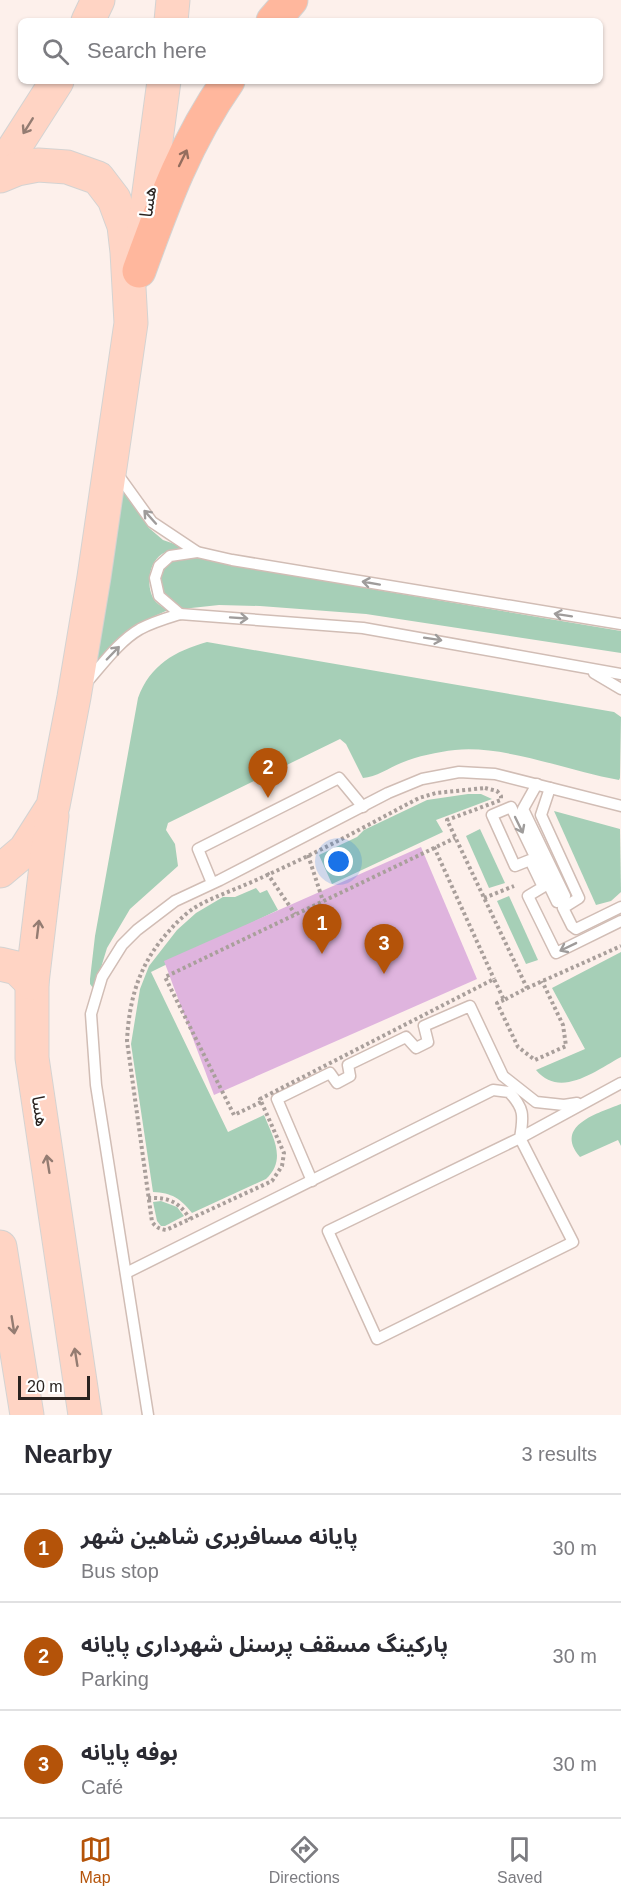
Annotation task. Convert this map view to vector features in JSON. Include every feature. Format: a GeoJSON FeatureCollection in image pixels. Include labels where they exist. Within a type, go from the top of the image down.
{"type":"FeatureCollection","features":[{"type":"Feature","properties":{"kind":"highway"},"geometry":{"type":"LineString","coordinates":[[276,18],[291,0]]}},
{"type":"Feature","properties":{"kind":"highway"},"geometry":{"type":"LineString","coordinates":[[139,271],[171,184],[195,134],[226,84]]}},
{"type":"Feature","properties":{"kind":"main road"},"geometry":{"type":"LineString","coordinates":[[89,18],[98,0]]}},
{"type":"Feature","properties":{"kind":"main road"},"geometry":{"type":"LineString","coordinates":[[171,18],[173,0]]}},
{"type":"Feature","properties":{"kind":"main road"},"geometry":{"type":"LineString","coordinates":[[0,170],[55,84]]}},
{"type":"Feature","properties":{"kind":"main road","name":"هسا"},"geometry":{"type":"LineString","coordinates":[[85,1415],[32,1058],[32,983],[53,806],[75,697],[139,271],[164,84]]}},
{"type":"Feature","properties":{"kind":"main road"},"geometry":{"type":"LineString","coordinates":[[0,177],[17,169],[38,165],[67,166],[98,178],[114,200],[124,226],[131,323]]}},
{"type":"Feature","properties":{"kind":"main road"},"geometry":{"type":"LineString","coordinates":[[0,870],[25,850],[53,806]]}},
{"type":"Feature","properties":{"kind":"main road"},"geometry":{"type":"LineString","coordinates":[[0,964],[17,968],[32,983]]}},
{"type":"Feature","properties":{"kind":"main road"},"geometry":{"type":"LineString","coordinates":[[0,1247],[27,1415]]}},
{"type":"Feature","properties":{"kind":"lane"},"geometry":{"type":"LineString","coordinates":[[110,464],[152,522],[197,552],[232,560],[621,624]]}},
{"type":"Feature","properties":{"kind":"lane"},"geometry":{"type":"LineString","coordinates":[[180,614],[159,596],[155,578],[159,566],[170,556],[197,552]]}},
{"type":"Feature","properties":{"kind":"lane"},"geometry":{"type":"LineString","coordinates":[[75,697],[114,651],[138,630],[180,614],[363,627],[621,674]]}},
{"type":"Feature","properties":{"kind":"lane"},"geometry":{"type":"LineString","coordinates":[[580,667],[597,674],[621,689]]}},
{"type":"Feature","properties":{"kind":"lane"},"geometry":{"type":"LineString","coordinates":[[148,1415],[96,1085],[91,1014],[102,977],[122,945],[137,930],[176,901],[388,793],[422,779],[459,772],[495,774],[621,806]]}},
{"type":"Feature","properties":{"kind":"lane"},"geometry":{"type":"LineString","coordinates":[[212,883],[198,849],[339,778],[363,807]]}},
{"type":"Feature","properties":{"kind":"lane"},"geometry":{"type":"LineString","coordinates":[[537,784],[523,809],[565,896],[557,902],[511,807],[492,814],[515,866],[530,860],[543,887],[528,896],[556,953],[621,921]]}},
{"type":"Feature","properties":{"kind":"lane"},"geometry":{"type":"LineString","coordinates":[[550,788],[541,814],[579,898],[563,908],[572,926],[576,929],[621,908]]}},
{"type":"Feature","properties":{"kind":"lane"},"geometry":{"type":"LineString","coordinates":[[312,1181],[277,1099],[330,1073],[337,1083],[350,1076],[348,1065],[406,1036],[416,1048],[428,1042],[424,1026],[470,1006],[503,1076],[536,1102],[564,1105],[586,1101]]}},
{"type":"Feature","properties":{"kind":"lane"},"geometry":{"type":"LineString","coordinates":[[126,1273],[494,1090],[508,1092],[520,1104],[523,1122],[520,1138],[573,1242],[377,1339],[328,1231],[520,1138],[621,1083]]}},
{"type":"Feature","properties":{"kind":"path"},"geometry":{"type":"LineString","coordinates":[[494,980],[260,1099],[284,1154],[282,1166],[272,1181],[166,1230],[160,1230],[152,1222],[127,1041],[128,1016],[141,970],[150,954],[165,935],[192,909],[209,899],[308,857],[419,798],[436,793],[485,788],[497,791],[501,800],[447,820],[527,988]]}},
{"type":"Feature","properties":{"kind":"path"},"geometry":{"type":"LineString","coordinates":[[262,1102],[234,1115],[165,977],[455,838]]}},
{"type":"Feature","properties":{"kind":"path"},"geometry":{"type":"LineString","coordinates":[[434,848],[504,1000]]}},
{"type":"Feature","properties":{"kind":"path"},"geometry":{"type":"LineString","coordinates":[[308,857],[323,901]]}},
{"type":"Feature","properties":{"kind":"path"},"geometry":{"type":"LineString","coordinates":[[484,898],[537,874]]}},
{"type":"Feature","properties":{"kind":"path"},"geometry":{"type":"LineString","coordinates":[[268,875],[295,914]]}},
{"type":"Feature","properties":{"kind":"path"},"geometry":{"type":"LineString","coordinates":[[542,981],[563,1025],[566,1046],[535,1060],[518,1047],[497,1003],[542,981],[621,946]]}},
{"type":"Feature","properties":{"kind":"path"},"geometry":{"type":"LineString","coordinates":[[148,1198],[162,1197],[172,1200],[182,1207],[190,1219]]}},
{"type":"Feature","properties":{"kind":"green space"},"geometry":{"type":"Polygon","coordinates":[[[113,477],[149,528],[163,540],[186,548],[162,554],[157,558],[151,570],[150,590],[157,603],[168,610],[135,625],[115,643],[84,679],[113,477]]]}},
{"type":"Feature","properties":{"kind":"green space"},"geometry":{"type":"Polygon","coordinates":[[[193,555],[354,586],[621,631],[621,653],[366,614],[260,606],[219,605],[182,609],[162,593],[159,580],[164,566],[170,560],[193,555]]]}},
{"type":"Feature","properties":{"kind":"green space"},"geometry":{"type":"Polygon","coordinates":[[[207,642],[614,712],[621,717],[620,778],[619,780],[599,776],[516,755],[475,749],[421,756],[363,778],[346,744],[340,739],[168,823],[166,830],[175,844],[178,866],[130,909],[107,948],[93,988],[90,979],[95,936],[138,698],[149,677],[165,661],[184,650],[207,642]]]}},
{"type":"Feature","properties":{"kind":"green space"},"geometry":{"type":"Polygon","coordinates":[[[481,794],[492,799],[436,820],[443,832],[332,884],[319,855],[357,837],[364,830],[427,800],[481,794]]]}},
{"type":"Feature","properties":{"kind":"green space"},"geometry":{"type":"Polygon","coordinates":[[[554,811],[620,829],[621,892],[611,901],[596,905],[554,811]]]}},
{"type":"Feature","properties":{"kind":"green space"},"geometry":{"type":"Polygon","coordinates":[[[480,829],[505,883],[489,888],[466,836],[480,829]]]}},
{"type":"Feature","properties":{"kind":"green space"},"geometry":{"type":"Polygon","coordinates":[[[256,888],[260,893],[267,890],[278,910],[151,972],[228,1132],[264,1115],[276,1148],[276,1164],[266,1179],[192,1213],[175,1197],[153,1192],[131,1044],[140,989],[149,966],[177,930],[196,913],[223,897],[235,897],[256,888]]]}},
{"type":"Feature","properties":{"kind":"green space"},"geometry":{"type":"Polygon","coordinates":[[[509,896],[538,960],[526,964],[497,901],[509,896]]]}},
{"type":"Feature","properties":{"kind":"green space"},"geometry":{"type":"Polygon","coordinates":[[[621,952],[621,1057],[578,1080],[556,1082],[545,1078],[536,1070],[585,1049],[552,988],[621,952]]]}},
{"type":"Feature","properties":{"kind":"green space"},"geometry":{"type":"Polygon","coordinates":[[[621,1104],[621,1146],[618,1140],[580,1157],[573,1146],[572,1136],[575,1129],[591,1116],[621,1104]]]}},
{"type":"Feature","properties":{"kind":"green space"},"geometry":{"type":"Polygon","coordinates":[[[161,1201],[177,1207],[184,1216],[161,1226],[157,1221],[153,1202],[161,1201]]]}},
{"type":"Feature","properties":{"kind":"building"},"geometry":{"type":"Polygon","coordinates":[[[421,847],[477,979],[214,1095],[164,961],[421,847]]]}},
{"type":"Feature","properties":{"kind":"place","name":"پارکینگ مسقف پرسنل شهرداری پایانه"},"geometry":{"type":"Point","coordinates":[268,798]}},
{"type":"Feature","properties":{"kind":"place","name":"پایانه مسافربری شاهین شهر"},"geometry":{"type":"Point","coordinates":[322,954]}},
{"type":"Feature","properties":{"kind":"place","name":"بوفه پایانه"},"geometry":{"type":"Point","coordinates":[384,974]}}]}
